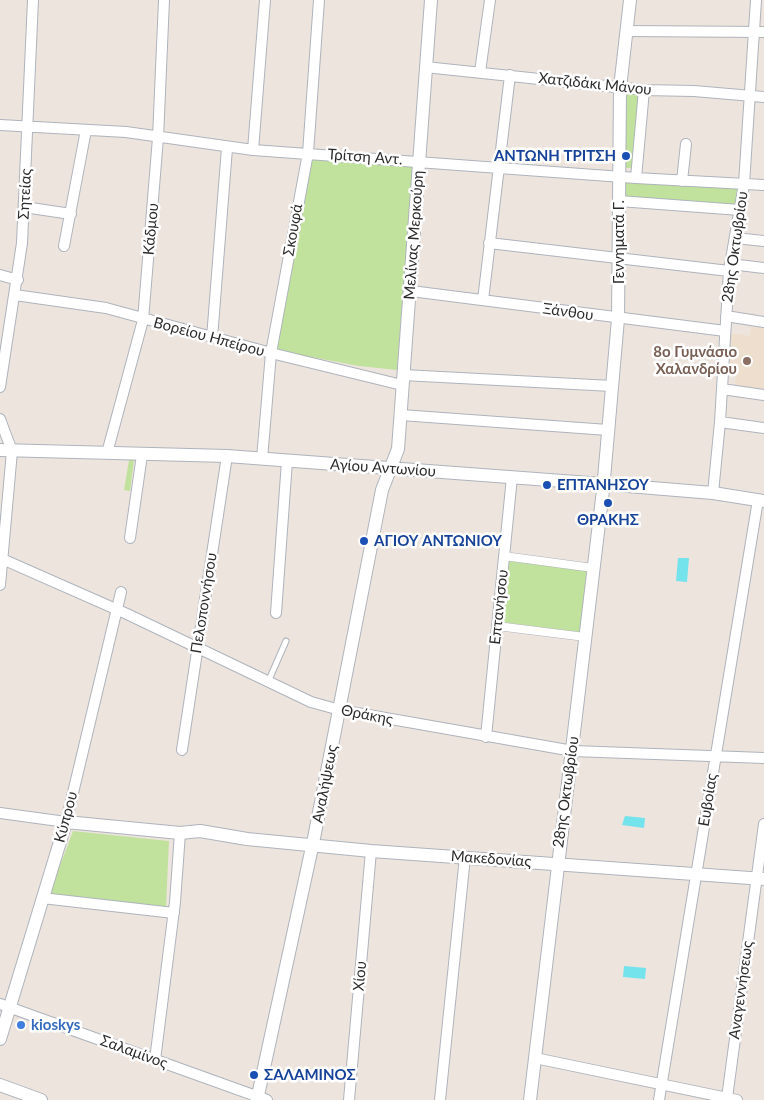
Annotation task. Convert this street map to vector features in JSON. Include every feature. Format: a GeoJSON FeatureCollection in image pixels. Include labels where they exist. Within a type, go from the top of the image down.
{"type":"FeatureCollection","features":[{"type":"Feature","properties":{"kind":"street","name":"Σητείας"},"geometry":{"type":"LineString","coordinates":[[0,387],[4,349],[18,280],[24,207],[33,0]]}},
{"type":"Feature","properties":{"kind":"street","name":"Κάδμου"},"geometry":{"type":"LineString","coordinates":[[107,453],[143,320],[158,138],[164,0]]}},
{"type":"Feature","properties":{"kind":"street"},"geometry":{"type":"LineString","coordinates":[[253,150],[265,0]]}},
{"type":"Feature","properties":{"kind":"street","name":"Σκουφά"},"geometry":{"type":"LineString","coordinates":[[262,459],[271,353],[308,153],[319,0]]}},
{"type":"Feature","properties":{"kind":"street","name":"Μελίνας Μερκούρη"},"geometry":{"type":"LineString","coordinates":[[391,468],[397,454],[401,415],[431,0]]}},
{"type":"Feature","properties":{"kind":"street"},"geometry":{"type":"LineString","coordinates":[[480,72],[490,0]]}},
{"type":"Feature","properties":{"kind":"street","name":"Γεννηματά Γ."},"geometry":{"type":"LineString","coordinates":[[604,484],[618,319],[620,88],[630,0]]}},
{"type":"Feature","properties":{"kind":"street","name":"28ης Οκτωβρίου"},"geometry":{"type":"LineString","coordinates":[[713,493],[720,422],[729,268],[744,184],[748,97],[756,0]]}},
{"type":"Feature","properties":{"kind":"street"},"geometry":{"type":"LineString","coordinates":[[626,31],[764,32]]}},
{"type":"Feature","properties":{"kind":"street","name":"Χατζιδάκι Μάνου"},"geometry":{"type":"LineString","coordinates":[[425,67],[620,88],[694,91],[764,97]]}},
{"type":"Feature","properties":{"kind":"street"},"geometry":{"type":"LineString","coordinates":[[483,300],[510,75]]}},
{"type":"Feature","properties":{"kind":"street"},"geometry":{"type":"LineString","coordinates":[[636,178],[644,90]]}},
{"type":"Feature","properties":{"kind":"street","name":"Τρίτση Αντ."},"geometry":{"type":"LineString","coordinates":[[0,124],[126,132],[227,148],[619,177],[764,185]]}},
{"type":"Feature","properties":{"kind":"street"},"geometry":{"type":"LineString","coordinates":[[64,246],[86,130]]}},
{"type":"Feature","properties":{"kind":"street"},"geometry":{"type":"LineString","coordinates":[[682,181],[686,144]]}},
{"type":"Feature","properties":{"kind":"street"},"geometry":{"type":"LineString","coordinates":[[212,338],[227,148]]}},
{"type":"Feature","properties":{"kind":"street"},"geometry":{"type":"LineString","coordinates":[[619,201],[740,210]]}},
{"type":"Feature","properties":{"kind":"street"},"geometry":{"type":"LineString","coordinates":[[24,207],[71,214]]}},
{"type":"Feature","properties":{"kind":"street"},"geometry":{"type":"LineString","coordinates":[[735,238],[764,241]]}},
{"type":"Feature","properties":{"kind":"street"},"geometry":{"type":"LineString","coordinates":[[489,243],[619,258],[729,268],[764,268]]}},
{"type":"Feature","properties":{"kind":"street"},"geometry":{"type":"LineString","coordinates":[[0,275],[18,280]]}},
{"type":"Feature","properties":{"kind":"street","name":"Ξάνθου"},"geometry":{"type":"LineString","coordinates":[[411,292],[725,331]]}},
{"type":"Feature","properties":{"kind":"street","name":"Βορείου Ηπείρου"},"geometry":{"type":"LineString","coordinates":[[15,295],[106,308],[143,320],[271,353],[403,380],[506,379],[612,386]]}},
{"type":"Feature","properties":{"kind":"street"},"geometry":{"type":"LineString","coordinates":[[726,316],[764,322]]}},
{"type":"Feature","properties":{"kind":"street"},"geometry":{"type":"LineString","coordinates":[[722,389],[764,395]]}},
{"type":"Feature","properties":{"kind":"street"},"geometry":{"type":"LineString","coordinates":[[401,415],[608,430]]}},
{"type":"Feature","properties":{"kind":"street"},"geometry":{"type":"LineString","coordinates":[[0,419],[6,450],[0,585]]}},
{"type":"Feature","properties":{"kind":"street"},"geometry":{"type":"LineString","coordinates":[[720,422],[764,428]]}},
{"type":"Feature","properties":{"kind":"street","name":"Αγίου Αντωνίου"},"geometry":{"type":"LineString","coordinates":[[6,450],[227,456],[604,484],[713,493],[761,500]]}},
{"type":"Feature","properties":{"kind":"street"},"geometry":{"type":"LineString","coordinates":[[130,538],[142,455]]}},
{"type":"Feature","properties":{"kind":"street","name":"Πελοποννήσου"},"geometry":{"type":"LineString","coordinates":[[182,750],[227,456]]}},
{"type":"Feature","properties":{"kind":"street"},"geometry":{"type":"LineString","coordinates":[[276,613],[287,461]]}},
{"type":"Feature","properties":{"kind":"street","name":"Αναλήψεως"},"geometry":{"type":"LineString","coordinates":[[261,1099],[340,710],[382,490],[391,468]]}},
{"type":"Feature","properties":{"kind":"street","name":"Επτανήσου"},"geometry":{"type":"LineString","coordinates":[[486,737],[512,477]]}},
{"type":"Feature","properties":{"kind":"street","name":"28ης Οκτωβρίου"},"geometry":{"type":"LineString","coordinates":[[530,1100],[604,484]]}},
{"type":"Feature","properties":{"kind":"street","name":"Ευβοίας"},"geometry":{"type":"LineString","coordinates":[[659,1100],[761,500]]}},
{"type":"Feature","properties":{"kind":"street"},"geometry":{"type":"LineString","coordinates":[[504,556],[594,568]]}},
{"type":"Feature","properties":{"kind":"street","name":"Θράκης"},"geometry":{"type":"LineString","coordinates":[[1,558],[117,609],[311,702],[340,710],[572,751],[764,758]]}},
{"type":"Feature","properties":{"kind":"street","name":"Κύπρου"},"geometry":{"type":"LineString","coordinates":[[0,1039],[5,1006],[66,822],[121,592]]}},
{"type":"Feature","properties":{"kind":"street"},"geometry":{"type":"LineString","coordinates":[[497,626],[585,637]]}},
{"type":"Feature","properties":{"kind":"street","name":"Μακεδονίας"},"geometry":{"type":"LineString","coordinates":[[0,813],[66,822],[180,833],[199,839],[247,838],[371,851],[760,879]]}},
{"type":"Feature","properties":{"kind":"street","name":"Αναγεννήσεως"},"geometry":{"type":"LineString","coordinates":[[726,1098],[760,879],[764,824]]}},
{"type":"Feature","properties":{"kind":"street"},"geometry":{"type":"LineString","coordinates":[[155,1060],[174,913],[180,833]]}},
{"type":"Feature","properties":{"kind":"street","name":"Χίου"},"geometry":{"type":"LineString","coordinates":[[349,1100],[371,851]]}},
{"type":"Feature","properties":{"kind":"street"},"geometry":{"type":"LineString","coordinates":[[440,1100],[466,857]]}},
{"type":"Feature","properties":{"kind":"street"},"geometry":{"type":"LineString","coordinates":[[42,898],[174,913]]}},
{"type":"Feature","properties":{"kind":"street","name":"Σαλαμίνος"},"geometry":{"type":"LineString","coordinates":[[5,1006],[261,1099]]}},
{"type":"Feature","properties":{"kind":"street"},"geometry":{"type":"LineString","coordinates":[[535,1058],[737,1100]]}},
{"type":"Feature","properties":{"kind":"street"},"geometry":{"type":"LineString","coordinates":[[0,1085],[42,1100]]}},
{"type":"Feature","properties":{"kind":"lane"},"geometry":{"type":"LineString","coordinates":[[268,682],[286,642]]}},
{"type":"Feature","properties":{"kind":"shaded area","name":"8ο Γυμνάσιο Χαλανδρίου"},"geometry":{"type":"Polygon","coordinates":[[[751,327],[764,328],[764,399],[726,385],[735,386],[737,365],[729,364],[730,358],[726,358],[728,333],[750,336],[751,327]]]}},
{"type":"Feature","properties":{"kind":"green space"},"geometry":{"type":"Polygon","coordinates":[[[625,94],[640,95],[634,168],[626,168],[625,94]]]}},
{"type":"Feature","properties":{"kind":"green space"},"geometry":{"type":"Polygon","coordinates":[[[311,157],[413,165],[397,370],[359,366],[280,351],[276,354],[311,157]]]}},
{"type":"Feature","properties":{"kind":"green space"},"geometry":{"type":"Polygon","coordinates":[[[626,182],[739,189],[736,205],[626,196],[626,182]]]}},
{"type":"Feature","properties":{"kind":"green space"},"geometry":{"type":"Polygon","coordinates":[[[129,460],[134,460],[130,491],[124,490],[129,460]]]}},
{"type":"Feature","properties":{"kind":"green space"},"geometry":{"type":"Polygon","coordinates":[[[507,561],[588,571],[580,632],[501,622],[507,561]]]}},
{"type":"Feature","properties":{"kind":"green space"},"geometry":{"type":"Polygon","coordinates":[[[73,831],[169,841],[166,907],[49,895],[73,831]]]}},
{"type":"Feature","properties":{"kind":"water"},"geometry":{"type":"Polygon","coordinates":[[[678,558],[689,558],[687,582],[676,581],[678,558]]]}},
{"type":"Feature","properties":{"kind":"water"},"geometry":{"type":"Polygon","coordinates":[[[625,816],[645,818],[644,828],[622,825],[625,816]]]}},
{"type":"Feature","properties":{"kind":"water"},"geometry":{"type":"Polygon","coordinates":[[[624,966],[646,968],[645,979],[623,977],[624,966]]]}},
{"type":"Feature","properties":{"kind":"place","name":"ΑΝΤΩΝΗ ΤΡΙΤΣΗ"},"geometry":{"type":"Point","coordinates":[626,156]}},
{"type":"Feature","properties":{"kind":"place","name":"8ο Γυμνάσιο Χαλανδρίου"},"geometry":{"type":"Point","coordinates":[747,361]}},
{"type":"Feature","properties":{"kind":"place","name":"ΕΠΤΑΝΗΣΟΥ"},"geometry":{"type":"Point","coordinates":[547,485]}},
{"type":"Feature","properties":{"kind":"place","name":"ΘΡΑΚΗΣ"},"geometry":{"type":"Point","coordinates":[608,503]}},
{"type":"Feature","properties":{"kind":"place","name":"ΑΓΙΟΥ ΑΝΤΩΝΙΟΥ"},"geometry":{"type":"Point","coordinates":[364,541]}},
{"type":"Feature","properties":{"kind":"place","name":"kioskys"},"geometry":{"type":"Point","coordinates":[21,1025]}},
{"type":"Feature","properties":{"kind":"place","name":"ΣΑΛΑΜΙΝΟΣ"},"geometry":{"type":"Point","coordinates":[254,1075]}}]}
